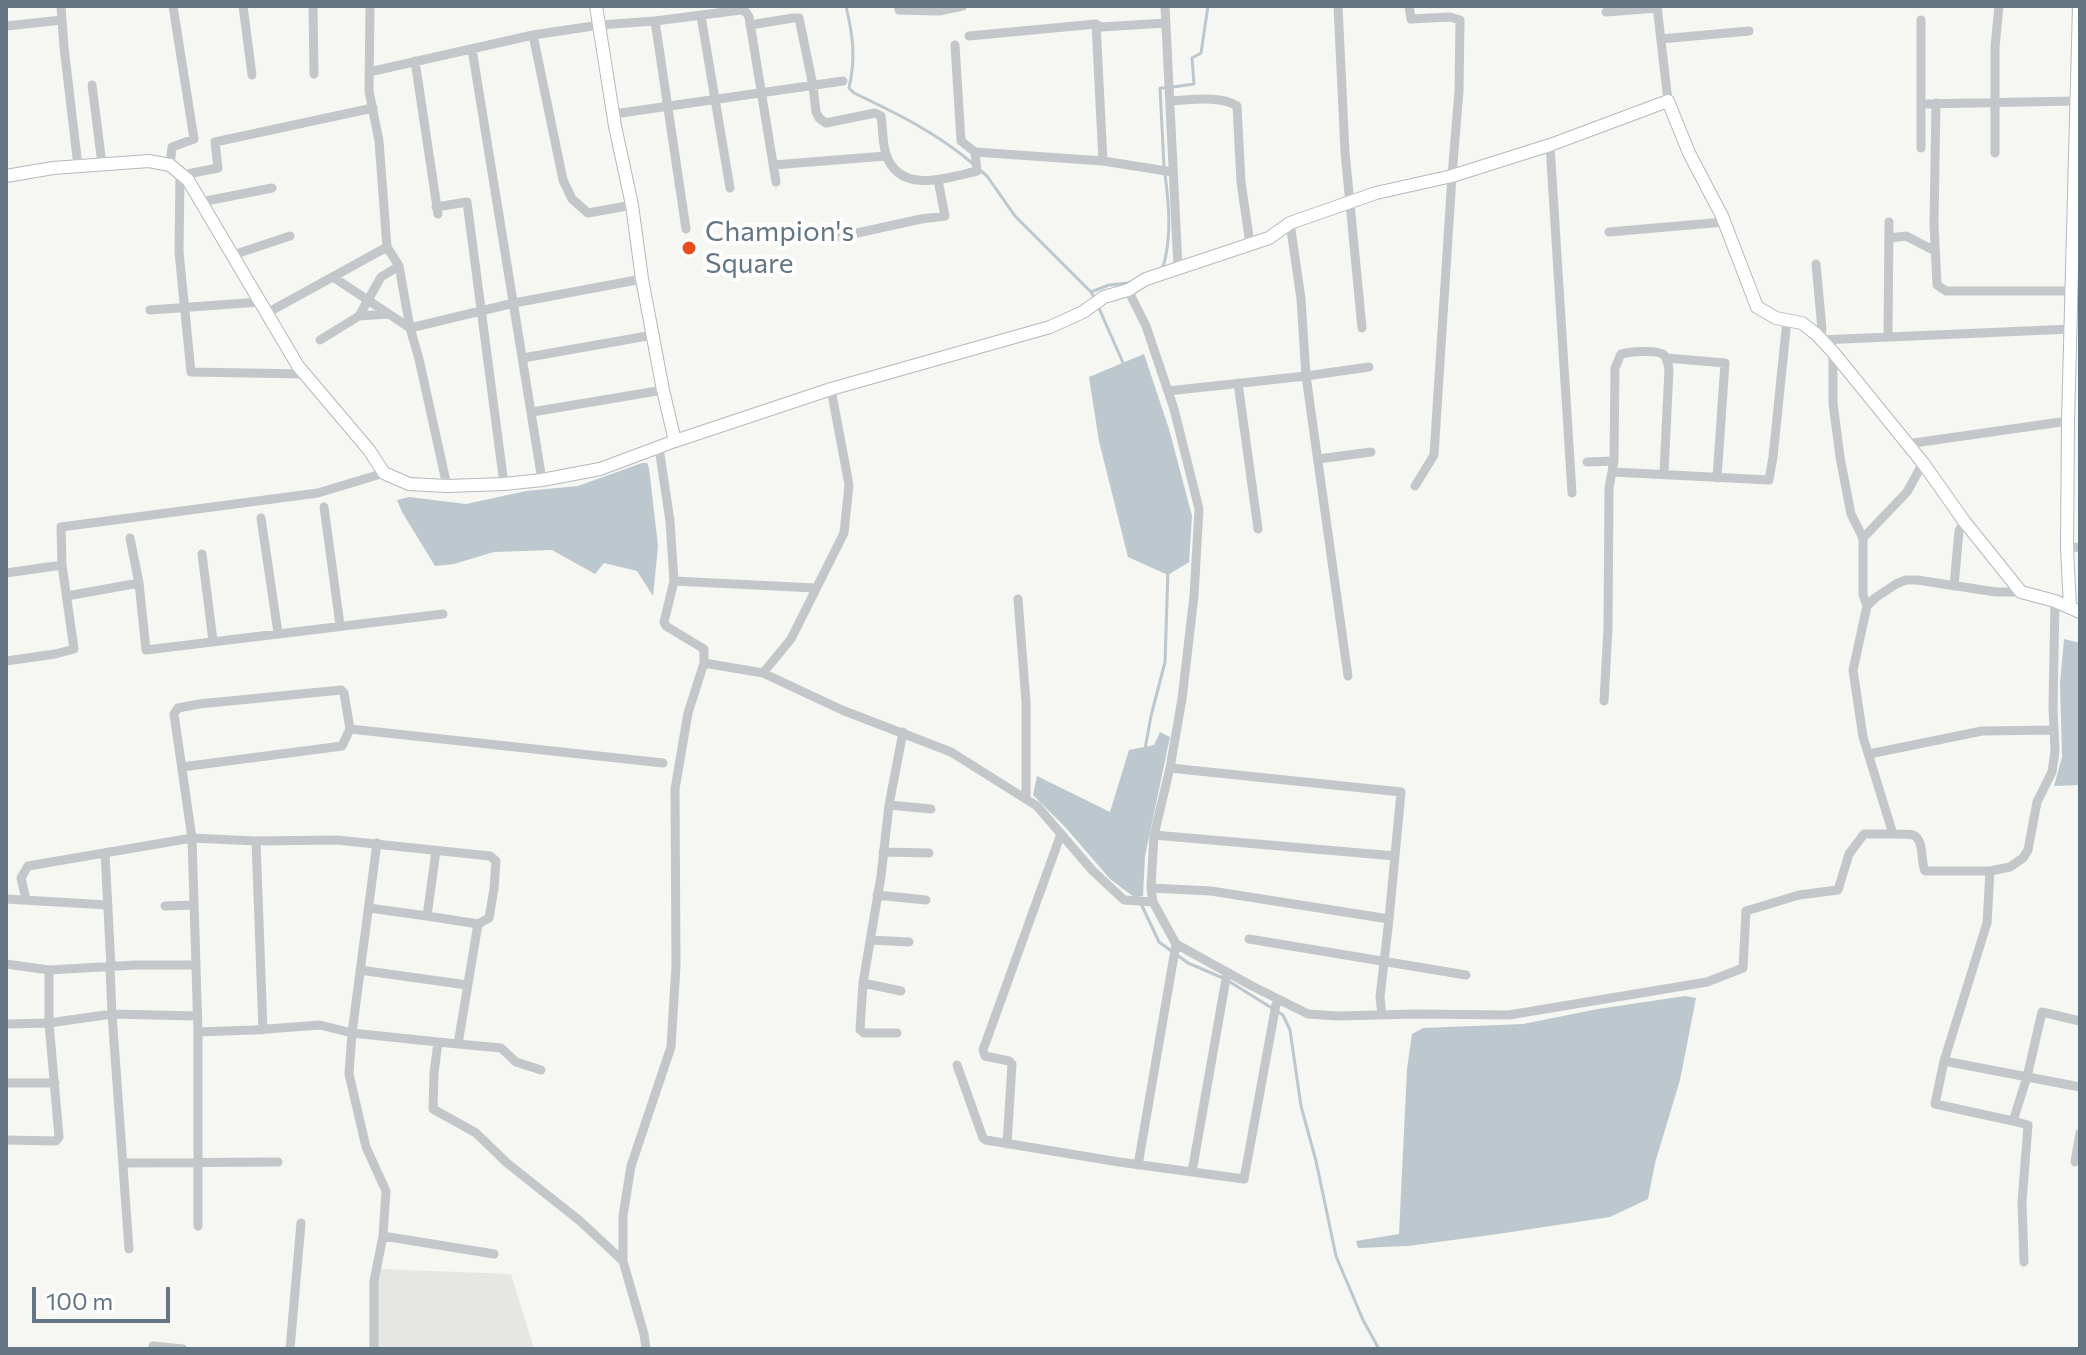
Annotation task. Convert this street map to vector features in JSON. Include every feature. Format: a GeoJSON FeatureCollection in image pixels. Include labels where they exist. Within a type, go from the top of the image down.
{"type":"FeatureCollection","features":[{"type":"Feature","properties":{"kind":"street"},"geometry":{"type":"LineString","coordinates":[[61,6],[78,166]]}},
{"type":"Feature","properties":{"kind":"street"},"geometry":{"type":"LineString","coordinates":[[173,6],[194,139],[172,147],[177,171],[179,252],[191,372],[305,374]]}},
{"type":"Feature","properties":{"kind":"street"},"geometry":{"type":"LineString","coordinates":[[243,6],[252,75]]}},
{"type":"Feature","properties":{"kind":"street"},"geometry":{"type":"LineString","coordinates":[[313,6],[314,74]]}},
{"type":"Feature","properties":{"kind":"street"},"geometry":{"type":"LineString","coordinates":[[370,6],[369,91],[379,141],[387,247],[399,266],[410,328],[447,486]]}},
{"type":"Feature","properties":{"kind":"street"},"geometry":{"type":"LineString","coordinates":[[596,6],[632,205],[642,279],[675,441]]}},
{"type":"Feature","properties":{"kind":"street"},"geometry":{"type":"LineString","coordinates":[[899,6],[899,10],[939,11],[963,6]]}},
{"type":"Feature","properties":{"kind":"street"},"geometry":{"type":"LineString","coordinates":[[1165,6],[1178,267]]}},
{"type":"Feature","properties":{"kind":"street"},"geometry":{"type":"LineString","coordinates":[[1338,6],[1345,152],[1362,328]]}},
{"type":"Feature","properties":{"kind":"street"},"geometry":{"type":"LineString","coordinates":[[1409,6],[1411,19],[1450,17],[1460,20],[1459,91],[1434,455],[1415,486]]}},
{"type":"Feature","properties":{"kind":"street"},"geometry":{"type":"LineString","coordinates":[[1995,153],[1995,47],[1999,6]]}},
{"type":"Feature","properties":{"kind":"street"},"geometry":{"type":"LineString","coordinates":[[1867,606],[1896,584],[1917,580],[1996,592],[2021,592],[2075,609],[2068,421],[2074,333],[2072,291],[2078,164],[2079,6]]}},
{"type":"Feature","properties":{"kind":"street"},"geometry":{"type":"LineString","coordinates":[[1606,12],[1657,7],[1668,101],[1689,153],[1724,222],[1757,307],[1776,318],[1802,323],[1821,339],[1923,463],[1964,521],[2021,592]]}},
{"type":"Feature","properties":{"kind":"street"},"geometry":{"type":"LineString","coordinates":[[369,72],[533,35],[741,10],[746,12],[750,25],[776,182]]}},
{"type":"Feature","properties":{"kind":"street"},"geometry":{"type":"LineString","coordinates":[[701,16],[730,188]]}},
{"type":"Feature","properties":{"kind":"street"},"geometry":{"type":"LineString","coordinates":[[750,25],[799,18],[819,118],[826,123],[875,113],[881,116],[886,156],[899,174],[924,181],[977,171],[975,153]]}},
{"type":"Feature","properties":{"kind":"street"},"geometry":{"type":"LineString","coordinates":[[6,26],[62,20]]}},
{"type":"Feature","properties":{"kind":"street"},"geometry":{"type":"LineString","coordinates":[[1921,20],[1921,148]]}},
{"type":"Feature","properties":{"kind":"street"},"geometry":{"type":"LineString","coordinates":[[655,21],[686,229]]}},
{"type":"Feature","properties":{"kind":"street"},"geometry":{"type":"LineString","coordinates":[[969,36],[1096,24],[1101,27],[1166,23]]}},
{"type":"Feature","properties":{"kind":"street"},"geometry":{"type":"LineString","coordinates":[[1096,24],[1103,161]]}},
{"type":"Feature","properties":{"kind":"street"},"geometry":{"type":"LineString","coordinates":[[1661,39],[1749,31]]}},
{"type":"Feature","properties":{"kind":"street"},"geometry":{"type":"LineString","coordinates":[[533,35],[563,180],[572,199],[588,213],[632,205]]}},
{"type":"Feature","properties":{"kind":"street"},"geometry":{"type":"LineString","coordinates":[[955,45],[961,141],[975,153],[1103,161],[1173,172]]}},
{"type":"Feature","properties":{"kind":"street"},"geometry":{"type":"LineString","coordinates":[[472,49],[542,480]]}},
{"type":"Feature","properties":{"kind":"street"},"geometry":{"type":"LineString","coordinates":[[415,61],[437,210],[467,202],[504,484]]}},
{"type":"Feature","properties":{"kind":"street"},"geometry":{"type":"LineString","coordinates":[[614,114],[843,81]]}},
{"type":"Feature","properties":{"kind":"street"},"geometry":{"type":"LineString","coordinates":[[92,85],[102,164]]}},
{"type":"Feature","properties":{"kind":"street"},"geometry":{"type":"LineString","coordinates":[[1170,101],[1223,100],[1237,106],[1241,182],[1250,244]]}},
{"type":"Feature","properties":{"kind":"street"},"geometry":{"type":"LineString","coordinates":[[6,176],[53,168],[149,161],[177,171],[188,180],[298,366],[369,450],[384,473],[409,484],[504,484],[600,469],[831,389],[1050,327],[1104,297],[1128,290],[1146,279],[1178,267],[1269,238],[1290,223],[1376,193],[1452,176],[1550,145],[1668,101]]}},
{"type":"Feature","properties":{"kind":"street"},"geometry":{"type":"LineString","coordinates":[[1921,104],[2076,101]]}},
{"type":"Feature","properties":{"kind":"street"},"geometry":{"type":"LineString","coordinates":[[1936,103],[1937,285],[1942,290],[2072,291]]}},
{"type":"Feature","properties":{"kind":"street"},"geometry":{"type":"LineString","coordinates":[[177,171],[218,168],[215,142],[373,108]]}},
{"type":"Feature","properties":{"kind":"street"},"geometry":{"type":"LineString","coordinates":[[1550,145],[1572,493]]}},
{"type":"Feature","properties":{"kind":"street"},"geometry":{"type":"LineString","coordinates":[[773,165],[886,156]]}},
{"type":"Feature","properties":{"kind":"street"},"geometry":{"type":"LineString","coordinates":[[839,237],[945,216],[938,180]]}},
{"type":"Feature","properties":{"kind":"street"},"geometry":{"type":"LineString","coordinates":[[201,202],[272,188]]}},
{"type":"Feature","properties":{"kind":"street"},"geometry":{"type":"LineString","coordinates":[[1609,232],[1724,222]]}},
{"type":"Feature","properties":{"kind":"street"},"geometry":{"type":"LineString","coordinates":[[1888,337],[1889,222]]}},
{"type":"Feature","properties":{"kind":"street"},"geometry":{"type":"LineString","coordinates":[[1290,223],[1301,299],[1306,376],[1348,676]]}},
{"type":"Feature","properties":{"kind":"street"},"geometry":{"type":"LineString","coordinates":[[233,255],[290,236]]}},
{"type":"Feature","properties":{"kind":"street"},"geometry":{"type":"LineString","coordinates":[[1889,238],[1906,236],[1935,251]]}},
{"type":"Feature","properties":{"kind":"street"},"geometry":{"type":"LineString","coordinates":[[150,310],[264,308],[333,277],[387,247]]}},
{"type":"Feature","properties":{"kind":"street"},"geometry":{"type":"LineString","coordinates":[[1816,264],[1821,339]]}},
{"type":"Feature","properties":{"kind":"street"},"geometry":{"type":"LineString","coordinates":[[359,316],[381,277],[399,266]]}},
{"type":"Feature","properties":{"kind":"street"},"geometry":{"type":"LineString","coordinates":[[333,277],[410,328],[514,303],[642,279]]}},
{"type":"Feature","properties":{"kind":"street"},"geometry":{"type":"LineString","coordinates":[[1128,290],[1146,326],[1168,391],[1199,509],[1193,611],[1182,699],[1154,835],[1151,888],[1145,902]]}},
{"type":"Feature","properties":{"kind":"street"},"geometry":{"type":"LineString","coordinates":[[320,340],[359,316],[389,314]]}},
{"type":"Feature","properties":{"kind":"street"},"geometry":{"type":"LineString","coordinates":[[1587,462],[1657,475],[1769,480],[1787,320]]}},
{"type":"Feature","properties":{"kind":"street"},"geometry":{"type":"LineString","coordinates":[[1821,339],[2074,333]]}},
{"type":"Feature","properties":{"kind":"street"},"geometry":{"type":"LineString","coordinates":[[523,358],[653,335]]}},
{"type":"Feature","properties":{"kind":"street"},"geometry":{"type":"LineString","coordinates":[[1604,701],[1609,488],[1614,467],[1615,368],[1621,354],[1632,351],[1662,354],[1666,358],[1669,369],[1664,473]]}},
{"type":"Feature","properties":{"kind":"street"},"geometry":{"type":"LineString","coordinates":[[1833,352],[1833,403],[1840,457],[1851,514],[1863,538],[1863,595],[1867,606],[1853,670],[1860,719],[1893,834]]}},
{"type":"Feature","properties":{"kind":"street"},"geometry":{"type":"LineString","coordinates":[[1666,358],[1725,363],[1717,478]]}},
{"type":"Feature","properties":{"kind":"street"},"geometry":{"type":"LineString","coordinates":[[1168,391],[1369,367]]}},
{"type":"Feature","properties":{"kind":"street"},"geometry":{"type":"LineString","coordinates":[[1238,383],[1258,529]]}},
{"type":"Feature","properties":{"kind":"street"},"geometry":{"type":"LineString","coordinates":[[763,673],[791,639],[844,533],[849,485],[831,389]]}},
{"type":"Feature","properties":{"kind":"street"},"geometry":{"type":"LineString","coordinates":[[532,412],[663,390]]}},
{"type":"Feature","properties":{"kind":"street"},"geometry":{"type":"LineString","coordinates":[[1907,444],[2068,421]]}},
{"type":"Feature","properties":{"kind":"street"},"geometry":{"type":"LineString","coordinates":[[646,1349],[623,1261],[623,1216],[631,1166],[671,1047],[676,966],[675,789],[688,713],[704,663],[704,649],[666,626],[665,615],[674,581],[670,521],[659,448]]}},
{"type":"Feature","properties":{"kind":"street"},"geometry":{"type":"LineString","coordinates":[[1318,459],[1371,452]]}},
{"type":"Feature","properties":{"kind":"street"},"geometry":{"type":"LineString","coordinates":[[1863,538],[1907,492],[1923,463]]}},
{"type":"Feature","properties":{"kind":"street"},"geometry":{"type":"LineString","coordinates":[[6,661],[74,649],[62,565],[61,527],[318,493],[384,473]]}},
{"type":"Feature","properties":{"kind":"street"},"geometry":{"type":"LineString","coordinates":[[324,507],[340,625]]}},
{"type":"Feature","properties":{"kind":"street"},"geometry":{"type":"LineString","coordinates":[[261,518],[278,633]]}},
{"type":"Feature","properties":{"kind":"street"},"geometry":{"type":"LineString","coordinates":[[1954,586],[1959,531],[1964,521]]}},
{"type":"Feature","properties":{"kind":"street"},"geometry":{"type":"LineString","coordinates":[[130,538],[139,583],[146,650],[443,614]]}},
{"type":"Feature","properties":{"kind":"street"},"geometry":{"type":"LineString","coordinates":[[202,554],[213,641]]}},
{"type":"Feature","properties":{"kind":"street"},"geometry":{"type":"LineString","coordinates":[[6,573],[62,565]]}},
{"type":"Feature","properties":{"kind":"street"},"geometry":{"type":"LineString","coordinates":[[674,581],[815,588]]}},
{"type":"Feature","properties":{"kind":"street"},"geometry":{"type":"LineString","coordinates":[[67,596],[139,583]]}},
{"type":"Feature","properties":{"kind":"street"},"geometry":{"type":"LineString","coordinates":[[1018,599],[1026,702],[1026,799]]}},
{"type":"Feature","properties":{"kind":"street"},"geometry":{"type":"LineString","coordinates":[[1145,902],[1175,950],[1276,1006],[1308,1014],[1509,1015],[1707,982],[1743,968],[1746,911],[1799,895],[1838,890],[1849,854],[1864,834],[1917,837],[1921,843],[1925,871],[1990,871],[2010,867],[2023,858],[2028,850],[2037,802],[2052,772],[2055,751],[2055,601]]}},
{"type":"Feature","properties":{"kind":"street"},"geometry":{"type":"LineString","coordinates":[[704,663],[763,673],[842,710],[951,752],[1037,806],[1092,870],[1124,900],[1145,902]]}},
{"type":"Feature","properties":{"kind":"street"},"geometry":{"type":"LineString","coordinates":[[182,767],[342,746],[350,729],[344,693],[341,690],[199,704],[178,708],[174,714],[192,838],[198,1032],[198,1226]]}},
{"type":"Feature","properties":{"kind":"street"},"geometry":{"type":"LineString","coordinates":[[350,729],[663,763]]}},
{"type":"Feature","properties":{"kind":"street"},"geometry":{"type":"LineString","coordinates":[[1869,754],[1982,731],[2054,730]]}},
{"type":"Feature","properties":{"kind":"street"},"geometry":{"type":"LineString","coordinates":[[897,1033],[861,1032],[863,983],[903,732]]}},
{"type":"Feature","properties":{"kind":"street"},"geometry":{"type":"LineString","coordinates":[[1170,768],[1401,792],[1383,961],[1382,1015]]}},
{"type":"Feature","properties":{"kind":"street"},"geometry":{"type":"LineString","coordinates":[[889,805],[931,809]]}},
{"type":"Feature","properties":{"kind":"street"},"geometry":{"type":"LineString","coordinates":[[1007,1144],[1012,1064],[985,1056],[983,1050],[1061,834]]}},
{"type":"Feature","properties":{"kind":"street"},"geometry":{"type":"LineString","coordinates":[[1154,835],[1395,856]]}},
{"type":"Feature","properties":{"kind":"street"},"geometry":{"type":"LineString","coordinates":[[26,899],[21,878],[28,866],[192,838],[377,843],[490,856],[496,861],[489,918],[478,924],[369,908]]}},
{"type":"Feature","properties":{"kind":"street"},"geometry":{"type":"LineString","coordinates":[[256,841],[263,1030]]}},
{"type":"Feature","properties":{"kind":"street"},"geometry":{"type":"LineString","coordinates":[[374,1349],[374,1281],[383,1236],[386,1191],[366,1147],[349,1074],[377,843]]}},
{"type":"Feature","properties":{"kind":"street"},"geometry":{"type":"LineString","coordinates":[[427,916],[436,851]]}},
{"type":"Feature","properties":{"kind":"street"},"geometry":{"type":"LineString","coordinates":[[883,852],[929,853]]}},
{"type":"Feature","properties":{"kind":"street"},"geometry":{"type":"LineString","coordinates":[[105,853],[112,1014],[129,1249]]}},
{"type":"Feature","properties":{"kind":"street"},"geometry":{"type":"LineString","coordinates":[[1990,871],[1987,923],[1944,1061],[1935,1104],[2028,1125],[2022,1202],[2024,1262]]}},
{"type":"Feature","properties":{"kind":"street"},"geometry":{"type":"LineString","coordinates":[[1151,888],[1211,891],[1389,919]]}},
{"type":"Feature","properties":{"kind":"street"},"geometry":{"type":"LineString","coordinates":[[877,895],[926,900]]}},
{"type":"Feature","properties":{"kind":"street"},"geometry":{"type":"LineString","coordinates":[[6,899],[108,905]]}},
{"type":"Feature","properties":{"kind":"street"},"geometry":{"type":"LineString","coordinates":[[165,906],[193,905]]}},
{"type":"Feature","properties":{"kind":"street"},"geometry":{"type":"LineString","coordinates":[[458,1044],[478,924]]}},
{"type":"Feature","properties":{"kind":"street"},"geometry":{"type":"LineString","coordinates":[[1249,939],[1466,975]]}},
{"type":"Feature","properties":{"kind":"street"},"geometry":{"type":"LineString","coordinates":[[870,940],[909,942]]}},
{"type":"Feature","properties":{"kind":"street"},"geometry":{"type":"LineString","coordinates":[[1138,1165],[1175,950]]}},
{"type":"Feature","properties":{"kind":"street"},"geometry":{"type":"LineString","coordinates":[[7,963],[49,970],[195,965]]}},
{"type":"Feature","properties":{"kind":"street"},"geometry":{"type":"LineString","coordinates":[[6,1140],[56,1141],[59,1137],[49,1023],[49,970]]}},
{"type":"Feature","properties":{"kind":"street"},"geometry":{"type":"LineString","coordinates":[[360,970],[467,985]]}},
{"type":"Feature","properties":{"kind":"street"},"geometry":{"type":"LineString","coordinates":[[1192,1172],[1226,977]]}},
{"type":"Feature","properties":{"kind":"street"},"geometry":{"type":"LineString","coordinates":[[863,983],[901,991]]}},
{"type":"Feature","properties":{"kind":"street"},"geometry":{"type":"LineString","coordinates":[[957,1065],[986,1140],[1244,1179],[1276,1006]]}},
{"type":"Feature","properties":{"kind":"street"},"geometry":{"type":"LineString","coordinates":[[2013,1121],[2042,1012],[2080,1021]]}},
{"type":"Feature","properties":{"kind":"street"},"geometry":{"type":"LineString","coordinates":[[6,1024],[49,1023],[112,1014],[197,1016]]}},
{"type":"Feature","properties":{"kind":"street"},"geometry":{"type":"LineString","coordinates":[[198,1032],[320,1025],[352,1033],[501,1048],[516,1062],[541,1070]]}},
{"type":"Feature","properties":{"kind":"street"},"geometry":{"type":"LineString","coordinates":[[438,1042],[433,1109],[476,1133],[623,1261]]}},
{"type":"Feature","properties":{"kind":"street"},"geometry":{"type":"LineString","coordinates":[[1944,1061],[2080,1087]]}},
{"type":"Feature","properties":{"kind":"street"},"geometry":{"type":"LineString","coordinates":[[6,1083],[55,1083]]}},
{"type":"Feature","properties":{"kind":"street"},"geometry":{"type":"LineString","coordinates":[[2075,1162],[2080,1133]]}},
{"type":"Feature","properties":{"kind":"street"},"geometry":{"type":"LineString","coordinates":[[123,1163],[278,1162]]}},
{"type":"Feature","properties":{"kind":"street"},"geometry":{"type":"LineString","coordinates":[[290,1349],[301,1223]]}},
{"type":"Feature","properties":{"kind":"street"},"geometry":{"type":"LineString","coordinates":[[383,1236],[494,1254]]}},
{"type":"Feature","properties":{"kind":"street"},"geometry":{"type":"LineString","coordinates":[[153,1346],[183,1349]]}},
{"type":"Feature","properties":{"kind":"shaded area"},"geometry":{"type":"Polygon","coordinates":[[[1144,354],[1169,429],[1192,516],[1189,562],[1168,575],[1128,557],[1099,441],[1089,377],[1144,354]]]}},
{"type":"Feature","properties":{"kind":"shaded area"},"geometry":{"type":"Polygon","coordinates":[[[647,463],[649,468],[658,546],[653,596],[637,571],[604,563],[595,574],[552,550],[494,552],[454,564],[435,566],[397,500],[409,497],[466,504],[526,491],[578,486],[647,463]]]}},
{"type":"Feature","properties":{"kind":"shaded area"},"geometry":{"type":"Polygon","coordinates":[[[2064,639],[2080,643],[2080,785],[2054,786],[2062,757],[2060,683],[2064,639]]]}},
{"type":"Feature","properties":{"kind":"shaded area"},"geometry":{"type":"Polygon","coordinates":[[[1160,732],[1170,737],[1145,856],[1143,896],[1134,897],[1110,879],[1033,795],[1037,776],[1110,812],[1129,750],[1154,745],[1160,732]]]}},
{"type":"Feature","properties":{"kind":"shaded area"},"geometry":{"type":"Polygon","coordinates":[[[1685,996],[1696,998],[1680,1080],[1655,1163],[1648,1199],[1610,1217],[1408,1246],[1358,1248],[1356,1241],[1399,1234],[1407,1069],[1412,1034],[1423,1028],[1523,1024],[1685,996]]]}},
{"type":"Feature","properties":{"kind":"shaded area"},"geometry":{"type":"Polygon","coordinates":[[[380,1269],[511,1274],[534,1349],[369,1349],[380,1269]]]}},
{"type":"Feature","properties":{"kind":"waterway"},"geometry":{"type":"LineString","coordinates":[[846,6],[853,47],[849,88],[930,133],[972,163]]}},
{"type":"Feature","properties":{"kind":"waterway"},"geometry":{"type":"LineString","coordinates":[[1173,87],[1194,84],[1192,58],[1201,53],[1208,6]]}},
{"type":"Feature","properties":{"kind":"waterway"},"geometry":{"type":"LineString","coordinates":[[1164,166],[1160,88],[1166,88]]}},
{"type":"Feature","properties":{"kind":"waterway"},"geometry":{"type":"LineString","coordinates":[[981,171],[1015,216],[1095,299]]}},
{"type":"Feature","properties":{"kind":"waterway"},"geometry":{"type":"LineString","coordinates":[[1161,268],[1169,233],[1165,174]]}},
{"type":"Feature","properties":{"kind":"waterway"},"geometry":{"type":"LineString","coordinates":[[1091,292],[1109,285],[1129,283]]}},
{"type":"Feature","properties":{"kind":"waterway"},"geometry":{"type":"LineString","coordinates":[[1098,306],[1124,365]]}},
{"type":"Feature","properties":{"kind":"waterway"},"geometry":{"type":"LineString","coordinates":[[1145,749],[1165,662],[1168,570]]}},
{"type":"Feature","properties":{"kind":"waterway"},"geometry":{"type":"LineString","coordinates":[[1136,893],[1159,942],[1188,963],[1223,978]]}},
{"type":"Feature","properties":{"kind":"waterway"},"geometry":{"type":"LineString","coordinates":[[1230,982],[1283,1015],[1290,1030],[1301,1106],[1336,1256],[1379,1349]]}},
{"type":"Feature","properties":{"kind":"place","name":"Champion's Square"},"geometry":{"type":"Point","coordinates":[689,248]}}]}
